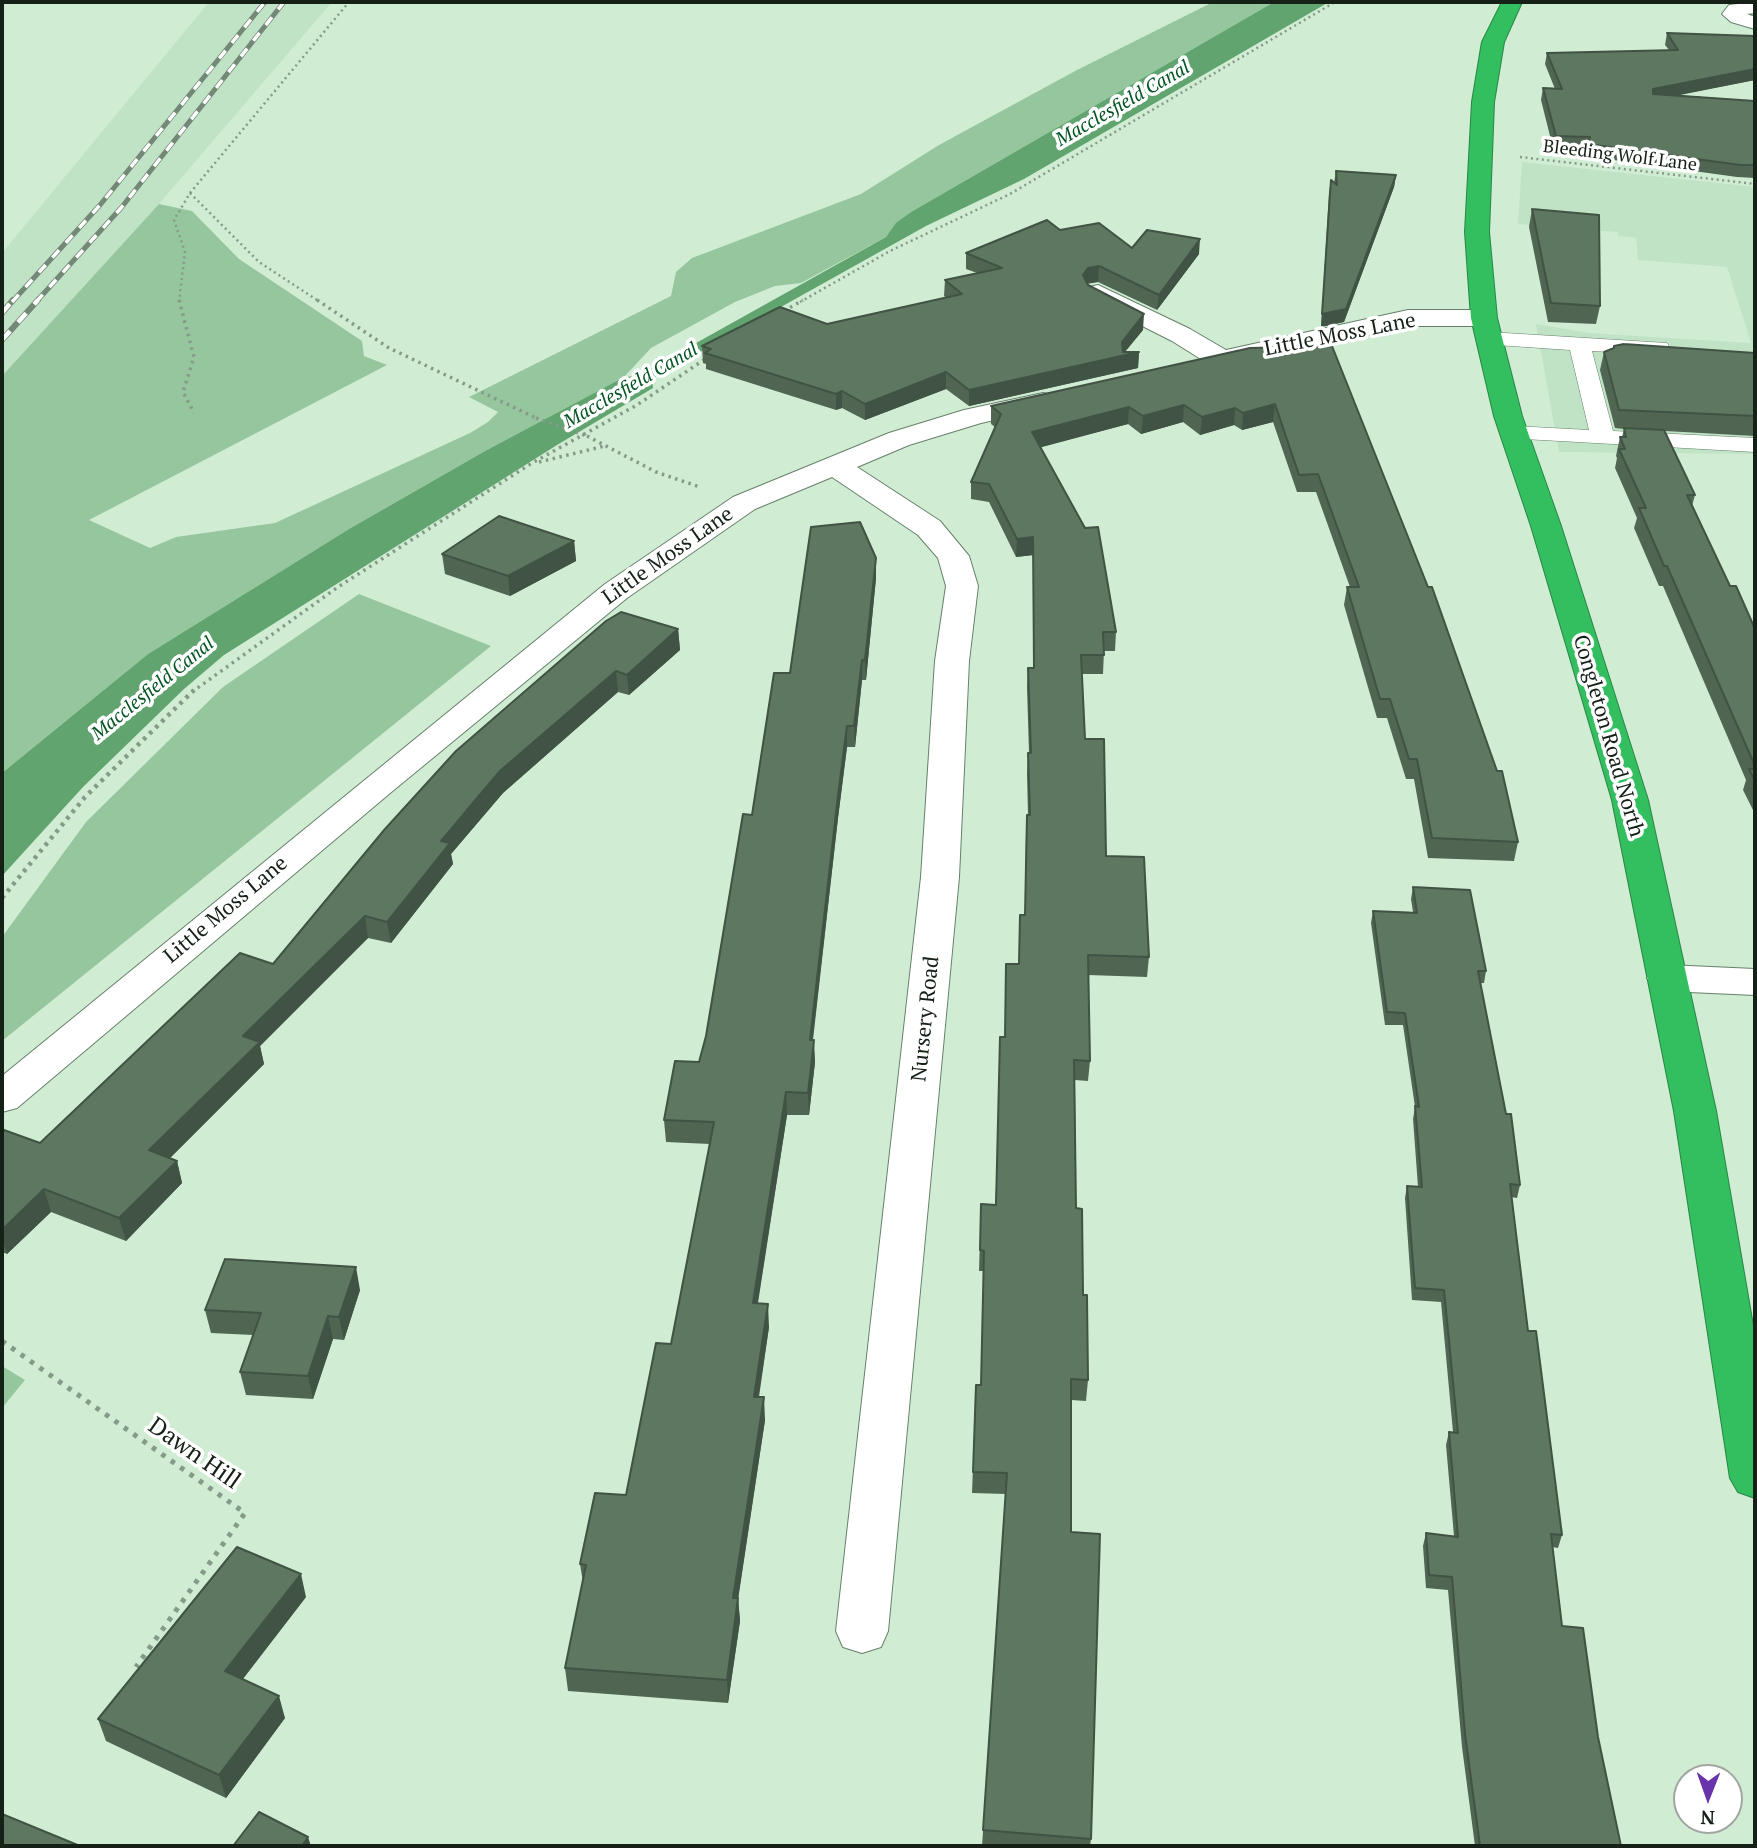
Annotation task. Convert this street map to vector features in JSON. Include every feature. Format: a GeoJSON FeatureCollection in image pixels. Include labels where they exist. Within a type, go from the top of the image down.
{"type":"FeatureCollection","features":[{"type":"Feature","properties":{"kind":"highway","name":"Congleton Road North"},"geometry":{"type":"LineString","coordinates":[[1512,2],[1493,42],[1483,102],[1477,232],[1486,328],[1514,433],[1546,526],[1630,800],[1695,1111],[1755,1478]]}},
{"type":"Feature","properties":{"kind":"street"},"geometry":{"type":"LineString","coordinates":[[1755,7],[1736,9],[1732,14],[1755,23]]}},
{"type":"Feature","properties":{"kind":"street"},"geometry":{"type":"LineString","coordinates":[[1133,285],[1087,294],[1181,335],[1222,360]]}},
{"type":"Feature","properties":{"kind":"street","name":"Little Moss Lane"},"geometry":{"type":"LineString","coordinates":[[1183,369],[1408,318],[1486,328]]}},
{"type":"Feature","properties":{"kind":"street","name":"Little Moss Lane"},"geometry":{"type":"LineString","coordinates":[[2,1098],[365,795],[607,599],[744,503],[899,439],[974,416],[1066,396]]}},
{"type":"Feature","properties":{"kind":"street","name":"Nursery Road"},"geometry":{"type":"LineString","coordinates":[[835,466],[929,528],[953,556],[962,586],[952,661],[940,877],[862,1631]]}},
{"type":"Feature","properties":{"kind":"street"},"geometry":{"type":"LineString","coordinates":[[1667,978],[1755,982]]}},
{"type":"Feature","properties":{"kind":"lane"},"geometry":{"type":"LineString","coordinates":[[1486,328],[1578,343],[1687,349]]}},
{"type":"Feature","properties":{"kind":"lane"},"geometry":{"type":"LineString","coordinates":[[1578,343],[1603,438]]}},
{"type":"Feature","properties":{"kind":"lane"},"geometry":{"type":"LineString","coordinates":[[1514,433],[1755,445]]}},
{"type":"Feature","properties":{"kind":"path"},"geometry":{"type":"LineString","coordinates":[[194,413],[183,392],[194,357],[191,337],[179,304],[185,252],[174,220],[190,193],[349,2]]}},
{"type":"Feature","properties":{"kind":"path"},"geometry":{"type":"LineString","coordinates":[[784,312],[890,251],[1010,194],[1335,2]]}},
{"type":"Feature","properties":{"kind":"path","name":"Bleeding Wolf Lane"},"geometry":{"type":"LineString","coordinates":[[1481,152],[1755,184]]}},
{"type":"Feature","properties":{"kind":"path"},"geometry":{"type":"LineString","coordinates":[[1749,175],[1755,184]]}},
{"type":"Feature","properties":{"kind":"path"},"geometry":{"type":"LineString","coordinates":[[190,193],[259,262],[389,348],[536,418],[587,436],[656,472],[744,503]]}},
{"type":"Feature","properties":{"kind":"path"},"geometry":{"type":"LineString","coordinates":[[2,898],[85,797],[199,685],[287,620],[532,463],[637,405],[714,353]]}},
{"type":"Feature","properties":{"kind":"path"},"geometry":{"type":"LineString","coordinates":[[532,463],[605,446]]}},
{"type":"Feature","properties":{"kind":"path","name":"Dawn Hill"},"geometry":{"type":"LineString","coordinates":[[2,1341],[245,1513],[136,1667]]}},
{"type":"Feature","properties":{"kind":"shaded area"},"geometry":{"type":"Polygon","coordinates":[[[209,2],[332,2],[159,204],[2,376],[2,253],[209,2]]]}},
{"type":"Feature","properties":{"kind":"shaded area"},"geometry":{"type":"Polygon","coordinates":[[[1213,2],[1274,2],[911,212],[897,223],[886,237],[801,283],[775,286],[735,302],[651,348],[624,377],[485,451],[349,529],[148,654],[2,773],[2,376],[159,204],[192,211],[239,259],[362,341],[364,356],[387,365],[89,520],[150,548],[176,537],[275,523],[470,433],[498,412],[469,397],[671,296],[676,272],[692,258],[861,194],[939,145],[1077,70],[1213,2]]]}},
{"type":"Feature","properties":{"kind":"shaded area"},"geometry":{"type":"Polygon","coordinates":[[[1522,162],[1755,187],[1755,454],[1559,452],[1536,324],[1589,333],[1751,343],[1727,267],[1638,260],[1636,238],[1618,236],[1618,232],[1518,224],[1522,162]]]}},
{"type":"Feature","properties":{"kind":"shaded area"},"geometry":{"type":"Polygon","coordinates":[[[359,594],[491,646],[2,1041],[2,937],[86,822],[223,687],[359,594]]]}},
{"type":"Feature","properties":{"kind":"shaded area"},"geometry":{"type":"Polygon","coordinates":[[[2,1366],[25,1380],[2,1408],[2,1366]]]}},
{"type":"Feature","properties":{"kind":"water","name":"Macclesfield Canal"},"geometry":{"type":"Polygon","coordinates":[[[1274,2],[1329,2],[1024,179],[926,226],[652,379],[653,388],[557,445],[224,655],[184,689],[83,787],[2,876],[2,773],[148,654],[349,529],[485,451],[624,377],[637,376],[886,237],[896,223],[911,212],[1274,2]]]}},
{"type":"Feature","properties":{"kind":"building"},"geometry":{"type":"Polygon","coordinates":[[[1667,33],[1755,36],[1755,69],[1653,89],[1653,94],[1755,101],[1755,165],[1587,144],[1590,137],[1556,136],[1543,88],[1562,89],[1547,53],[1678,50],[1667,33]]]}},
{"type":"Feature","properties":{"kind":"building"},"geometry":{"type":"Polygon","coordinates":[[[1336,171],[1396,175],[1346,309],[1322,314],[1331,180],[1337,185],[1336,171]]]}},
{"type":"Feature","properties":{"kind":"building"},"geometry":{"type":"Polygon","coordinates":[[[1532,209],[1599,215],[1600,306],[1551,303],[1532,209]]]}},
{"type":"Feature","properties":{"kind":"building"},"geometry":{"type":"Polygon","coordinates":[[[1047,220],[1060,230],[1099,223],[1132,248],[1147,230],[1200,239],[1159,295],[1099,266],[1088,268],[1083,275],[1088,285],[1144,314],[1122,342],[1123,352],[1139,352],[969,390],[946,372],[865,404],[842,391],[836,394],[705,353],[711,349],[702,346],[780,307],[827,324],[962,294],[945,280],[1002,268],[966,253],[1047,220]]]}},
{"type":"Feature","properties":{"kind":"building"},"geometry":{"type":"Polygon","coordinates":[[[1624,344],[1755,353],[1755,416],[1619,410],[1604,352],[1624,344]]]}},
{"type":"Feature","properties":{"kind":"building"},"geometry":{"type":"Polygon","coordinates":[[[1332,346],[1428,587],[1432,587],[1497,771],[1502,771],[1518,842],[1432,838],[1417,759],[1409,759],[1390,699],[1380,699],[1347,587],[1359,587],[1318,474],[1299,475],[1275,404],[1243,413],[1235,408],[1202,417],[1184,405],[1143,416],[1129,407],[1032,432],[1085,528],[1098,527],[1116,632],[1103,632],[1104,655],[1081,655],[1085,739],[1104,739],[1106,856],[1144,857],[1149,957],[1088,955],[1090,1061],[1074,1060],[1076,1208],[1082,1209],[1088,1380],[1071,1379],[1071,1532],[1100,1534],[1091,1839],[983,1830],[1007,1473],[973,1472],[976,1385],[981,1385],[984,1251],[980,1250],[981,1204],[996,1205],[1000,1037],[1005,1037],[1006,964],[1019,964],[1020,915],[1025,915],[1027,815],[1030,815],[1028,753],[1031,753],[1028,668],[1034,668],[1033,537],[1017,539],[989,484],[971,482],[1001,414],[991,406],[1250,348],[1332,346]]]}},
{"type":"Feature","properties":{"kind":"building"},"geometry":{"type":"Polygon","coordinates":[[[1624,428],[1664,430],[1695,495],[1687,495],[1730,586],[1736,586],[1755,629],[1755,766],[1639,508],[1646,508],[1619,449],[1625,449],[1620,437],[1626,437],[1624,428]]]}},
{"type":"Feature","properties":{"kind":"building"},"geometry":{"type":"Polygon","coordinates":[[[499,516],[574,541],[508,576],[442,554],[499,516]]]}},
{"type":"Feature","properties":{"kind":"building"},"geometry":{"type":"Polygon","coordinates":[[[860,522],[876,558],[865,660],[862,660],[854,726],[847,726],[810,1040],[814,1040],[808,1093],[786,1092],[753,1303],[768,1304],[754,1397],[764,1397],[733,1598],[738,1598],[727,1680],[565,1668],[586,1565],[580,1564],[595,1493],[626,1495],[656,1343],[671,1344],[714,1122],[664,1120],[675,1061],[699,1062],[706,1036],[743,814],[752,815],[774,673],[790,673],[811,527],[860,522]]]}},
{"type":"Feature","properties":{"kind":"building"},"geometry":{"type":"Polygon","coordinates":[[[621,612],[678,629],[627,675],[616,671],[500,771],[441,841],[450,843],[387,922],[365,916],[243,1036],[260,1042],[149,1150],[177,1161],[119,1218],[44,1189],[2,1230],[2,1131],[40,1143],[240,953],[273,964],[385,829],[456,751],[606,621],[621,612]]]}},
{"type":"Feature","properties":{"kind":"building"},"geometry":{"type":"Polygon","coordinates":[[[1749,769],[1755,769],[1755,781],[1749,769]]]}},
{"type":"Feature","properties":{"kind":"building"},"geometry":{"type":"Polygon","coordinates":[[[1413,887],[1470,890],[1486,971],[1478,971],[1506,1114],[1511,1114],[1520,1185],[1510,1184],[1528,1331],[1536,1331],[1562,1535],[1551,1534],[1562,1626],[1583,1628],[1598,1737],[1621,1846],[1480,1846],[1465,1734],[1452,1577],[1429,1575],[1426,1533],[1458,1537],[1449,1432],[1458,1433],[1444,1290],[1415,1288],[1407,1186],[1422,1187],[1415,1106],[1419,1107],[1405,1013],[1387,1012],[1373,911],[1417,913],[1413,887]]]}},
{"type":"Feature","properties":{"kind":"building"},"geometry":{"type":"Polygon","coordinates":[[[225,1259],[356,1267],[339,1317],[328,1316],[308,1376],[240,1372],[261,1313],[205,1310],[225,1259]]]}},
{"type":"Feature","properties":{"kind":"building"},"geometry":{"type":"Polygon","coordinates":[[[237,1547],[301,1574],[225,1671],[279,1696],[219,1775],[98,1719],[237,1547]]]}},
{"type":"Feature","properties":{"kind":"building"},"geometry":{"type":"Polygon","coordinates":[[[259,1812],[308,1837],[302,1846],[233,1846],[259,1812]]]}},
{"type":"Feature","properties":{"kind":"building"},"geometry":{"type":"Polygon","coordinates":[[[2,1814],[80,1846],[2,1846],[2,1814]]]}},
{"type":"Feature","properties":{"kind":"railway"},"geometry":{"type":"LineString","coordinates":[[12,302],[100,205],[265,2]]}},
{"type":"Feature","properties":{"kind":"railway"},"geometry":{"type":"LineString","coordinates":[[36,302],[121,208],[284,2]]}},
{"type":"Feature","properties":{"kind":"railway"},"geometry":{"type":"LineString","coordinates":[[2,313],[13,300]]}},
{"type":"Feature","properties":{"kind":"railway"},"geometry":{"type":"LineString","coordinates":[[2,340],[38,300]]}}]}
